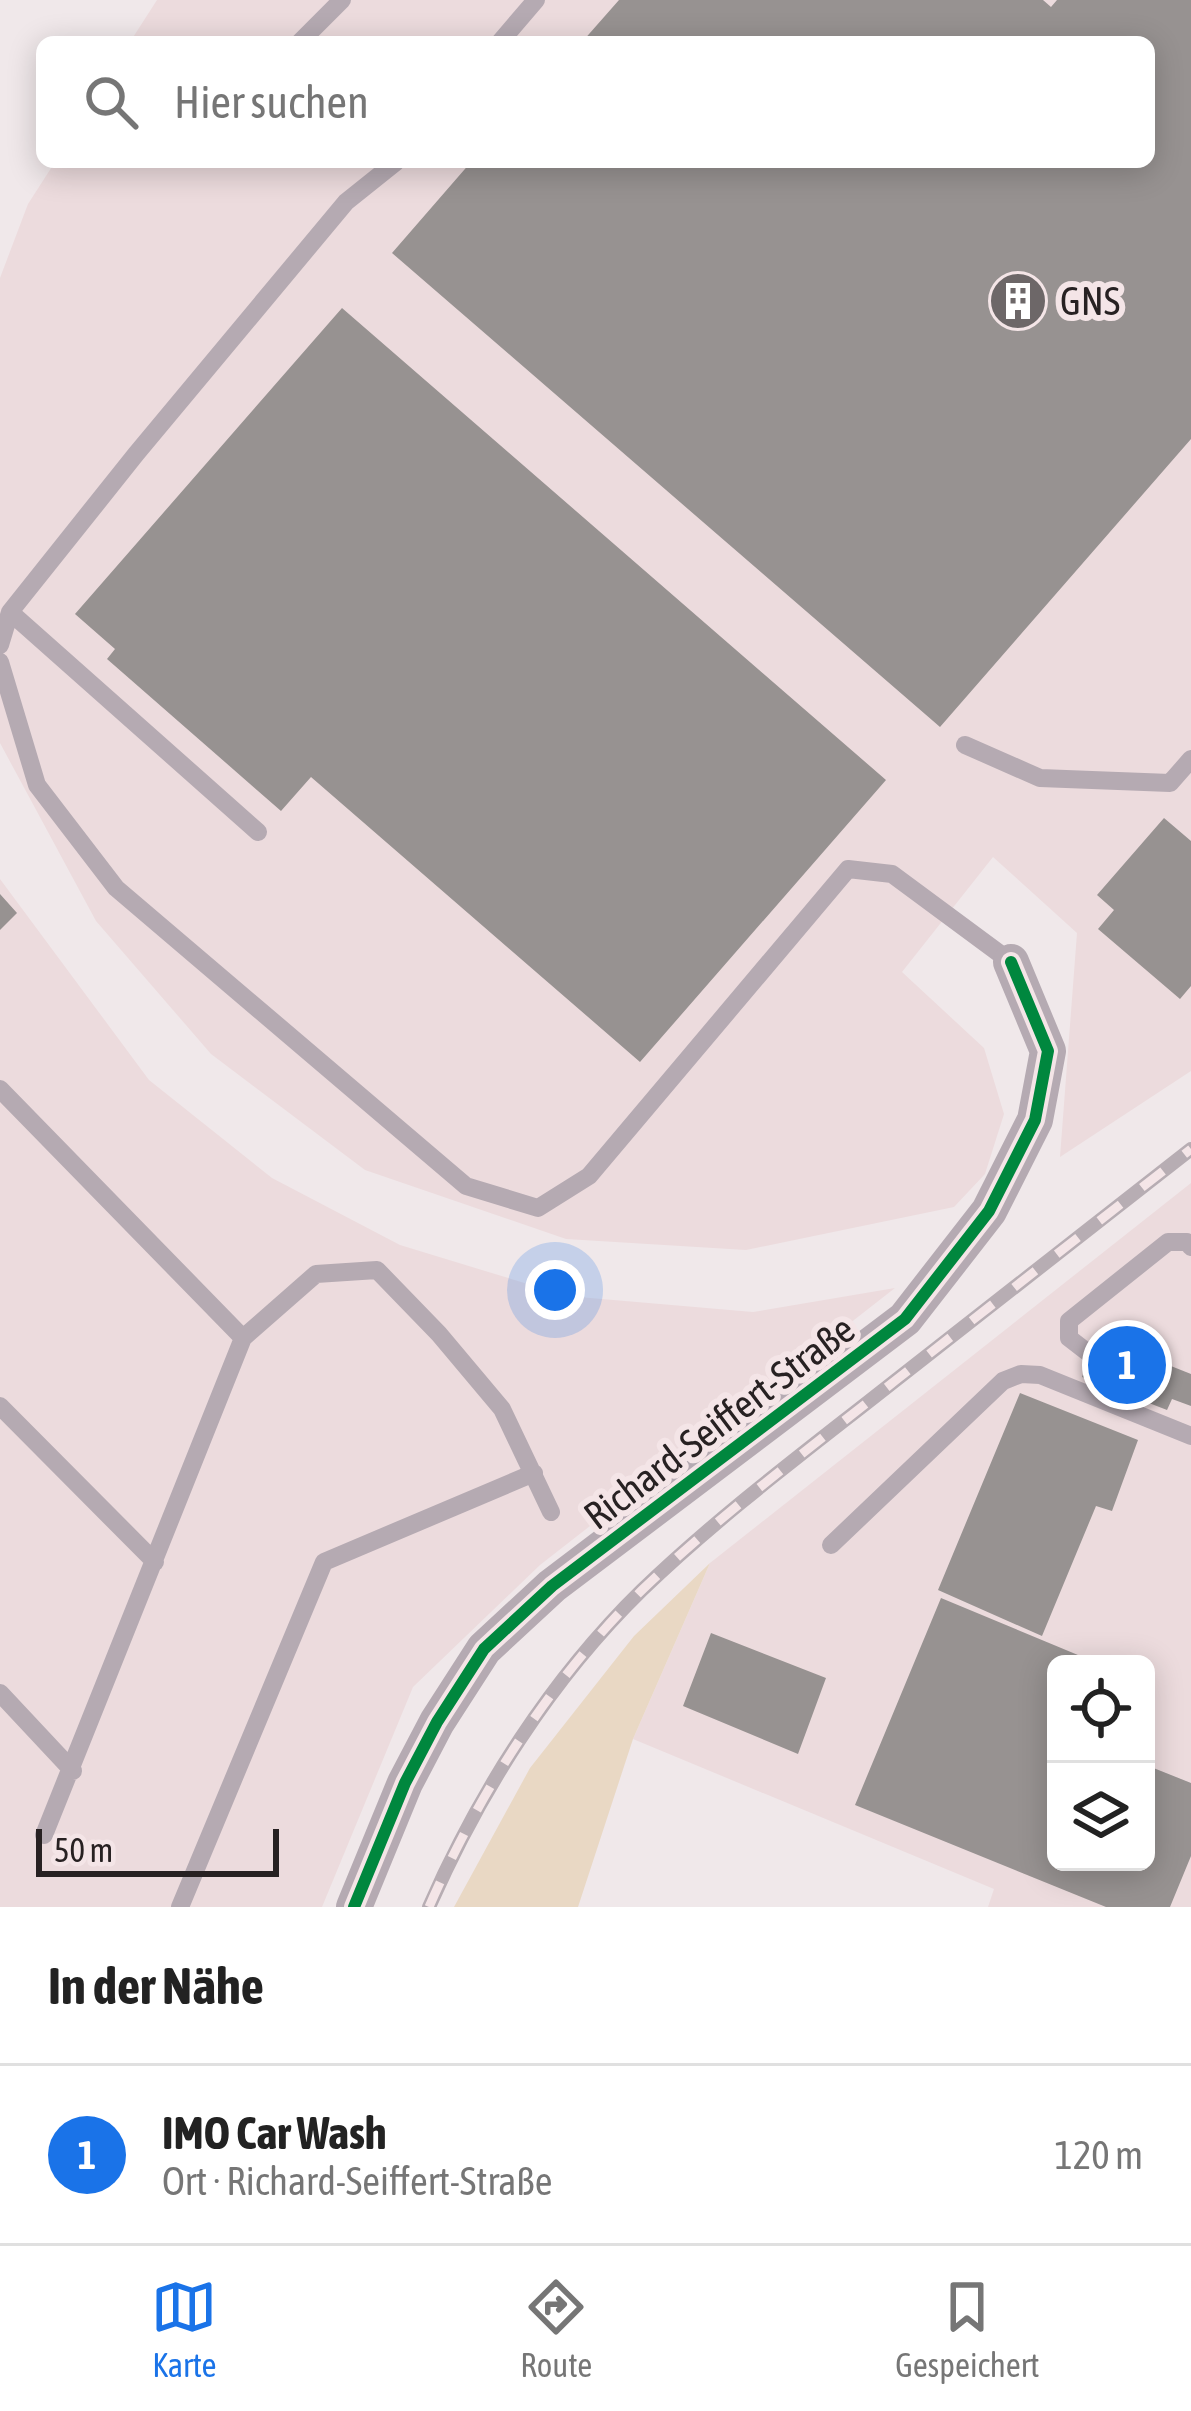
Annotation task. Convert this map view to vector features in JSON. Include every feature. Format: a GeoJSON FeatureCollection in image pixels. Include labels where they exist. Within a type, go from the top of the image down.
{"type":"FeatureCollection","features":[{"type":"Feature","properties":{"kind":"street","name":"Richard-Seiffert-Straße"},"geometry":{"type":"LineString","coordinates":[[354,1907],[405,1783],[484,1649],[552,1586],[905,1319],[989,1211],[1035,1120],[1048,1051],[1011,962]]}},
{"type":"Feature","properties":{"kind":"lane"},"geometry":{"type":"LineString","coordinates":[[306,36],[342,0]]}},
{"type":"Feature","properties":{"kind":"lane"},"geometry":{"type":"LineString","coordinates":[[505,36],[536,0]]}},
{"type":"Feature","properties":{"kind":"lane"},"geometry":{"type":"LineString","coordinates":[[0,645],[10,612],[346,202],[388,168]]}},
{"type":"Feature","properties":{"kind":"lane"},"geometry":{"type":"LineString","coordinates":[[10,612],[258,832]]}},
{"type":"Feature","properties":{"kind":"lane"},"geometry":{"type":"LineString","coordinates":[[0,662],[37,784],[116,888],[466,1186],[538,1208],[590,1176],[848,869],[892,874],[1011,962]]}},
{"type":"Feature","properties":{"kind":"lane"},"geometry":{"type":"LineString","coordinates":[[965,745],[1040,778],[1170,783],[1191,759]]}},
{"type":"Feature","properties":{"kind":"lane"},"geometry":{"type":"LineString","coordinates":[[0,1089],[243,1338]]}},
{"type":"Feature","properties":{"kind":"lane"},"geometry":{"type":"LineString","coordinates":[[1091,1355],[1069,1338],[1069,1322],[1168,1241],[1187,1242],[1191,1247]]}},
{"type":"Feature","properties":{"kind":"lane"},"geometry":{"type":"LineString","coordinates":[[44,1835],[243,1338],[316,1274],[377,1270],[502,1409],[551,1511]]}},
{"type":"Feature","properties":{"kind":"lane"},"geometry":{"type":"LineString","coordinates":[[831,1545],[1003,1381],[1022,1373],[1040,1375],[1191,1436]]}},
{"type":"Feature","properties":{"kind":"lane"},"geometry":{"type":"LineString","coordinates":[[0,1406],[155,1562]]}},
{"type":"Feature","properties":{"kind":"lane"},"geometry":{"type":"LineString","coordinates":[[180,1907],[323,1562],[534,1474]]}},
{"type":"Feature","properties":{"kind":"lane"},"geometry":{"type":"LineString","coordinates":[[0,1693],[73,1771]]}},
{"type":"Feature","properties":{"kind":"shaded area"},"geometry":{"type":"Polygon","coordinates":[[[157,0],[1191,0],[1191,1071],[1060,1157],[1077,933],[993,857],[902,972],[984,1048],[1004,1114],[985,1174],[954,1207],[746,1250],[566,1239],[365,1170],[211,1054],[96,921],[0,743],[0,278],[28,204],[51,168],[1155,168],[1155,36],[134,36],[157,0]]]}},
{"type":"Feature","properties":{"kind":"shaded area"},"geometry":{"type":"Polygon","coordinates":[[[0,879],[149,1080],[272,1178],[400,1245],[567,1296],[753,1312],[895,1288],[540,1565],[413,1687],[322,1907],[0,1907],[0,879]]]}},
{"type":"Feature","properties":{"kind":"shaded area"},"geometry":{"type":"Polygon","coordinates":[[[1191,1183],[1191,1907],[988,1907],[994,1889],[633,1739],[710,1563],[1191,1183]]]}},
{"type":"Feature","properties":{"kind":"shaded area"},"geometry":{"type":"Polygon","coordinates":[[[710,1563],[633,1739],[578,1907],[454,1907],[530,1768],[634,1636],[710,1563]]]}},
{"type":"Feature","properties":{"kind":"building"},"geometry":{"type":"Polygon","coordinates":[[[619,0],[1043,0],[1051,7],[1057,0],[1191,0],[1191,439],[940,727],[392,253],[466,168],[1155,168],[1155,36],[587,36],[619,0]]]}},
{"type":"Feature","properties":{"kind":"building"},"geometry":{"type":"Polygon","coordinates":[[[342,308],[886,780],[640,1062],[311,777],[281,811],[107,659],[115,649],[75,614],[342,308]]]}},
{"type":"Feature","properties":{"kind":"building"},"geometry":{"type":"Polygon","coordinates":[[[1164,818],[1191,841],[1191,986],[1180,999],[1098,929],[1114,910],[1097,895],[1164,818]]]}},
{"type":"Feature","properties":{"kind":"building"},"geometry":{"type":"Polygon","coordinates":[[[0,894],[17,913],[0,930],[0,894]]]}},
{"type":"Feature","properties":{"kind":"building"},"geometry":{"type":"Polygon","coordinates":[[[1098,1337],[1191,1374],[1191,1406],[1172,1399],[1167,1410],[1082,1377],[1098,1337]]]}},
{"type":"Feature","properties":{"kind":"building"},"geometry":{"type":"Polygon","coordinates":[[[1020,1393],[1138,1440],[1112,1511],[1096,1506],[1042,1636],[938,1590],[1020,1393]]]}},
{"type":"Feature","properties":{"kind":"building"},"geometry":{"type":"Polygon","coordinates":[[[941,1598],[1078,1655],[1047,1655],[1047,1871],[1155,1871],[1155,1769],[1191,1783],[1191,1856],[1170,1907],[1106,1907],[855,1805],[941,1598]]]}},
{"type":"Feature","properties":{"kind":"building"},"geometry":{"type":"Polygon","coordinates":[[[711,1633],[826,1678],[798,1754],[683,1706],[711,1633]]]}},
{"type":"Feature","properties":{"kind":"railway"},"geometry":{"type":"LineString","coordinates":[[429,1907],[471,1821],[520,1738],[578,1661],[642,1590],[766,1482],[1191,1149]]}},
{"type":"Feature","properties":{"kind":"cycle path"},"geometry":{"type":"LineString","coordinates":[[354,1907],[405,1783],[484,1649],[552,1586],[905,1319],[989,1211],[1035,1120],[1048,1051],[1011,962]]}},
{"type":"Feature","properties":{"kind":"place","name":"GNS"},"geometry":{"type":"Point","coordinates":[1018,301]}},
{"type":"Feature","properties":{"kind":"place","name":"IMO Car Wash"},"geometry":{"type":"Point","coordinates":[1127,1365]}}]}
